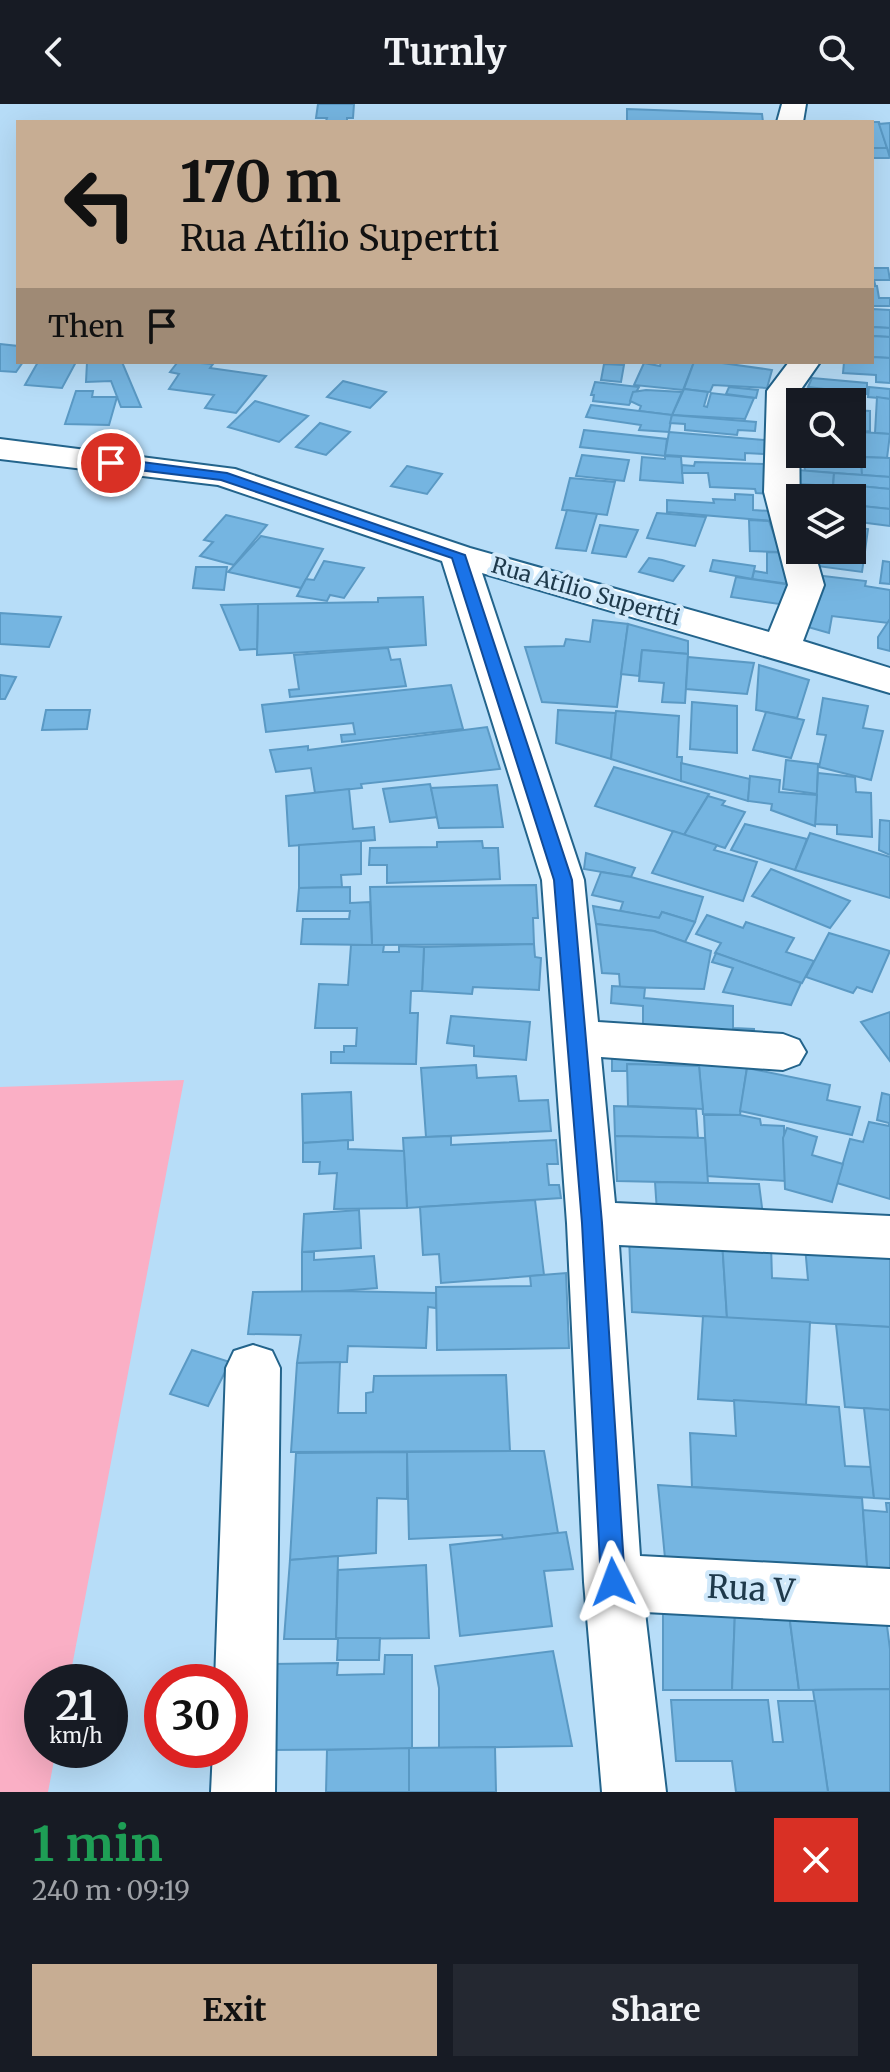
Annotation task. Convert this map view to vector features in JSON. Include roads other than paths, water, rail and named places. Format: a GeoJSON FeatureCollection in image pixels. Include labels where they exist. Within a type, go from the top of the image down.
{"type":"FeatureCollection","features":[{"type":"Feature","properties":{"kind":"street"},"geometry":{"type":"LineString","coordinates":[[782,647],[806,585],[781,492],[783,391],[803,364]]}},
{"type":"Feature","properties":{"kind":"street","name":"Rua Atílio Supertti"},"geometry":{"type":"LineString","coordinates":[[0,449],[223,476],[458,555],[890,681]]}},
{"type":"Feature","properties":{"kind":"street"},"geometry":{"type":"LineString","coordinates":[[458,555],[563,880],[592,1223],[613,1582],[634,1792]]}},
{"type":"Feature","properties":{"kind":"street"},"geometry":{"type":"LineString","coordinates":[[576,1038],[783,1052]]}},
{"type":"Feature","properties":{"kind":"street"},"geometry":{"type":"LineString","coordinates":[[592,1223],[890,1237]]}},
{"type":"Feature","properties":{"kind":"street"},"geometry":{"type":"LineString","coordinates":[[243,1792],[253,1368]]}},
{"type":"Feature","properties":{"kind":"street","name":"Rua V"},"geometry":{"type":"LineString","coordinates":[[613,1582],[890,1597]]}}]}
